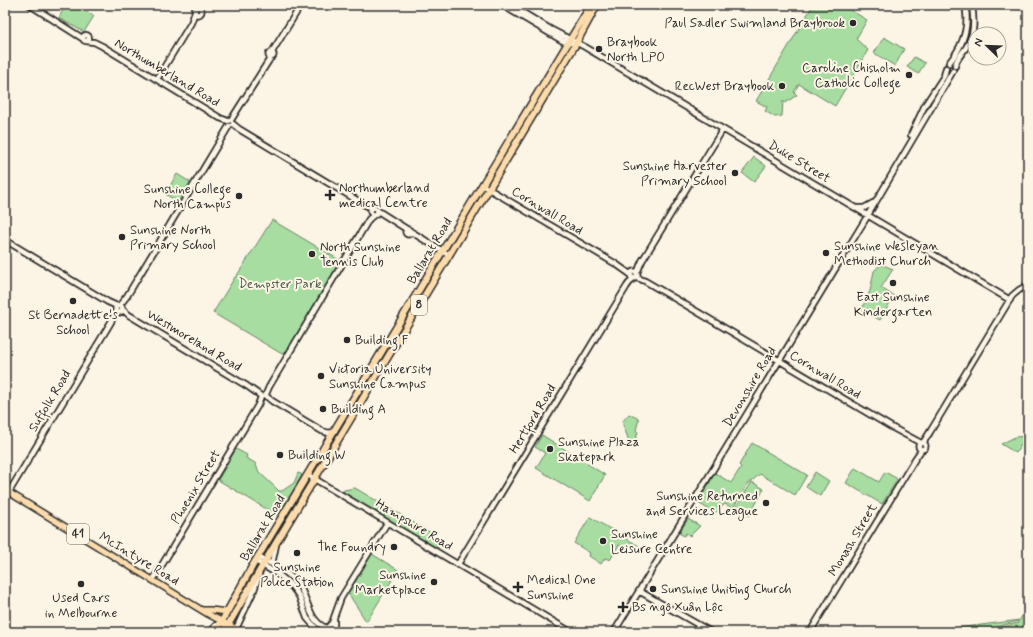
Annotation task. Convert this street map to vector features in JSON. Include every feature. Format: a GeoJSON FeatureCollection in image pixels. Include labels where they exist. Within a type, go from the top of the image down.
{"type":"FeatureCollection","features":[{"type":"Feature","properties":{"kind":"highway","name":"Ballarat Road"},"geometry":{"type":"LineString","coordinates":[[216,632],[257,559],[590,5]]}},
{"type":"Feature","properties":{"kind":"highway","name":"Ballarat Road"},"geometry":{"type":"LineString","coordinates":[[232,630],[262,565],[276,541],[329,456],[489,189],[597,5]]}},
{"type":"Feature","properties":{"kind":"highway"},"geometry":{"type":"LineString","coordinates":[[323,449],[329,456]]}},
{"type":"Feature","properties":{"kind":"main road","name":"McIntyre Road"},"geometry":{"type":"LineString","coordinates":[[7,491],[221,622]]}},
{"type":"Feature","properties":{"kind":"main road"},"geometry":{"type":"LineString","coordinates":[[202,610],[227,612]]}},
{"type":"Feature","properties":{"kind":"main road","name":"41"},"geometry":{"type":"LineString","coordinates":[[221,622],[232,630],[242,632]]}},
{"type":"Feature","properties":{"kind":"street","name":"Northumberland Road"},"geometry":{"type":"LineString","coordinates":[[30,5],[85,38],[102,46],[365,205],[374,212],[449,255]]}},
{"type":"Feature","properties":{"kind":"street","name":"Suffolk Road"},"geometry":{"type":"LineString","coordinates":[[7,491],[127,296],[301,5]]}},
{"type":"Feature","properties":{"kind":"street"},"geometry":{"type":"LineString","coordinates":[[502,5],[569,41],[576,43]]}},
{"type":"Feature","properties":{"kind":"street"},"geometry":{"type":"LineString","coordinates":[[510,5],[569,41]]}},
{"type":"Feature","properties":{"kind":"street"},"geometry":{"type":"LineString","coordinates":[[904,152],[925,105],[944,76],[947,65],[957,53],[964,39],[967,27],[965,5]]}},
{"type":"Feature","properties":{"kind":"street"},"geometry":{"type":"LineString","coordinates":[[972,5],[972,26]]}},
{"type":"Feature","properties":{"kind":"street"},"geometry":{"type":"LineString","coordinates":[[157,79],[199,9]]}},
{"type":"Feature","properties":{"kind":"street"},"geometry":{"type":"LineString","coordinates":[[967,17],[973,17]]}},
{"type":"Feature","properties":{"kind":"street","name":"Duke Street"},"geometry":{"type":"LineString","coordinates":[[576,43],[1010,300]]}},
{"type":"Feature","properties":{"kind":"street"},"geometry":{"type":"LineString","coordinates":[[904,152],[952,71],[955,69],[957,60],[967,47]]}},
{"type":"Feature","properties":{"kind":"street"},"geometry":{"type":"LineString","coordinates":[[949,63],[954,63],[955,66]]}},
{"type":"Feature","properties":{"kind":"street"},"geometry":{"type":"LineString","coordinates":[[946,68],[948,71],[952,71]]}},
{"type":"Feature","properties":{"kind":"street","name":"Hertford Road"},"geometry":{"type":"LineString","coordinates":[[458,564],[722,129]]}},
{"type":"Feature","properties":{"kind":"street","name":"Devonshire Road"},"geometry":{"type":"LineString","coordinates":[[614,632],[904,152]]}},
{"type":"Feature","properties":{"kind":"street","name":"Cornwall Road"},"geometry":{"type":"LineString","coordinates":[[482,185],[922,446]]}},
{"type":"Feature","properties":{"kind":"street"},"geometry":{"type":"LineString","coordinates":[[856,208],[864,208],[871,205],[875,200]]}},
{"type":"Feature","properties":{"kind":"street","name":"Phoenix Street"},"geometry":{"type":"LineString","coordinates":[[153,580],[374,212]]}},
{"type":"Feature","properties":{"kind":"street","name":"Westmoreland Road"},"geometry":{"type":"LineString","coordinates":[[5,240],[322,431],[329,433],[333,432]]}},
{"type":"Feature","properties":{"kind":"street"},"geometry":{"type":"LineString","coordinates":[[1010,300],[1015,293],[1028,285]]}},
{"type":"Feature","properties":{"kind":"street"},"geometry":{"type":"LineString","coordinates":[[1010,300],[1019,292],[1028,288]]}},
{"type":"Feature","properties":{"kind":"street","name":"Monash Street"},"geometry":{"type":"LineString","coordinates":[[810,632],[1010,300]]}},
{"type":"Feature","properties":{"kind":"street","name":"Westmoreland Road"},"geometry":{"type":"LineString","coordinates":[[322,431],[328,441]]}},
{"type":"Feature","properties":{"kind":"street","name":"Hampshire Road"},"geometry":{"type":"LineString","coordinates":[[308,475],[572,632]]}},
{"type":"Feature","properties":{"kind":"street"},"geometry":{"type":"LineString","coordinates":[[325,629],[332,623],[341,598],[387,523]]}},
{"type":"Feature","properties":{"kind":"street"},"geometry":{"type":"LineString","coordinates":[[272,564],[276,541]]}},
{"type":"Feature","properties":{"kind":"street"},"geometry":{"type":"LineString","coordinates":[[468,571],[464,561],[470,545]]}},
{"type":"Feature","properties":{"kind":"street"},"geometry":{"type":"LineString","coordinates":[[257,559],[262,565],[286,580],[293,587],[299,596],[307,618],[319,632]]}},
{"type":"Feature","properties":{"kind":"street"},"geometry":{"type":"LineString","coordinates":[[262,565],[272,564],[285,572],[297,583],[303,592],[313,617],[319,625],[325,629],[331,628],[334,632]]}},
{"type":"Feature","properties":{"kind":"street"},"geometry":{"type":"LineString","coordinates":[[639,591],[709,632]]}},
{"type":"Feature","properties":{"kind":"street"},"geometry":{"type":"LineString","coordinates":[[334,615],[334,632]]}},
{"type":"Feature","properties":{"kind":"street"},"geometry":{"type":"LineString","coordinates":[[211,632],[215,626],[221,622]]}},
{"type":"Feature","properties":{"kind":"green space"},"geometry":{"type":"Polygon","coordinates":[[[65,5],[75,5],[94,16],[84,32],[59,18],[65,5]]]}},
{"type":"Feature","properties":{"kind":"green space"},"geometry":{"type":"Polygon","coordinates":[[[813,5],[842,5],[867,20],[856,39],[868,50],[835,106],[799,84],[794,92],[797,95],[785,103],[783,101],[782,116],[775,117],[765,111],[767,107],[756,101],[813,5]]]}},
{"type":"Feature","properties":{"kind":"green space"},"geometry":{"type":"Polygon","coordinates":[[[884,37],[904,49],[895,66],[874,53],[884,37]]]}},
{"type":"Feature","properties":{"kind":"green space"},"geometry":{"type":"Polygon","coordinates":[[[914,57],[925,63],[918,74],[907,67],[914,57]]]}},
{"type":"Feature","properties":{"kind":"green space"},"geometry":{"type":"Polygon","coordinates":[[[754,157],[766,166],[754,182],[742,173],[754,157]]]}},
{"type":"Feature","properties":{"kind":"green space"},"geometry":{"type":"Polygon","coordinates":[[[177,174],[190,182],[178,202],[165,194],[177,174]]]}},
{"type":"Feature","properties":{"kind":"green space","name":"Dempster Park"},"geometry":{"type":"Polygon","coordinates":[[[272,220],[341,261],[286,352],[282,354],[213,313],[272,220]]]}},
{"type":"Feature","properties":{"kind":"green space"},"geometry":{"type":"Polygon","coordinates":[[[881,264],[893,269],[881,288],[894,296],[880,320],[863,311],[862,308],[870,291],[874,271],[881,264]]]}},
{"type":"Feature","properties":{"kind":"green space"},"geometry":{"type":"Polygon","coordinates":[[[629,414],[639,419],[636,430],[638,432],[635,441],[631,443],[622,422],[629,414]]]}},
{"type":"Feature","properties":{"kind":"green space"},"geometry":{"type":"Polygon","coordinates":[[[542,435],[605,475],[590,501],[536,468],[545,453],[535,447],[542,435]]]}},
{"type":"Feature","properties":{"kind":"green space"},"geometry":{"type":"Polygon","coordinates":[[[1026,436],[1016,453],[1001,444],[1015,437],[1026,436]]]}},
{"type":"Feature","properties":{"kind":"green space"},"geometry":{"type":"Polygon","coordinates":[[[752,443],[807,475],[795,495],[760,474],[747,485],[733,508],[725,504],[715,513],[698,503],[715,473],[731,483],[741,467],[739,465],[752,443]]]}},
{"type":"Feature","properties":{"kind":"green space"},"geometry":{"type":"Polygon","coordinates":[[[236,449],[247,455],[246,458],[255,463],[259,472],[279,491],[282,491],[294,483],[298,473],[302,475],[278,516],[218,480],[236,449]]]}},
{"type":"Feature","properties":{"kind":"green space"},"geometry":{"type":"Polygon","coordinates":[[[855,468],[879,482],[885,472],[896,478],[897,480],[882,504],[846,483],[855,468]]]}},
{"type":"Feature","properties":{"kind":"green space"},"geometry":{"type":"Polygon","coordinates":[[[815,472],[829,481],[820,496],[806,487],[815,472]]]}},
{"type":"Feature","properties":{"kind":"green space"},"geometry":{"type":"Polygon","coordinates":[[[752,482],[764,489],[749,516],[735,508],[752,482]]]}},
{"type":"Feature","properties":{"kind":"green space"},"geometry":{"type":"Polygon","coordinates":[[[355,488],[433,534],[438,548],[436,549],[343,492],[344,490],[355,488]]]}},
{"type":"Feature","properties":{"kind":"green space","name":"Sunshine Leisure Centre"},"geometry":{"type":"Polygon","coordinates":[[[590,517],[639,546],[637,550],[630,552],[619,545],[610,560],[605,558],[601,564],[589,556],[590,553],[574,543],[590,517]]]}},
{"type":"Feature","properties":{"kind":"green space"},"geometry":{"type":"Polygon","coordinates":[[[688,519],[700,526],[690,536],[686,533],[684,536],[679,533],[688,519]]]}},
{"type":"Feature","properties":{"kind":"green space"},"geometry":{"type":"Polygon","coordinates":[[[372,554],[398,570],[366,621],[348,593],[372,554]]]}},
{"type":"Feature","properties":{"kind":"green space"},"geometry":{"type":"Polygon","coordinates":[[[1027,606],[1028,626],[1013,632],[985,632],[1018,623],[1018,621],[980,632],[934,631],[1020,620],[1027,606]]]}},
{"type":"Feature","properties":{"kind":"railway"},"geometry":{"type":"LineString","coordinates":[[1016,632],[1028,627]]}},
{"type":"Feature","properties":{"kind":"place","name":"Paul Sadler Swimland Braybrook"},"geometry":{"type":"Point","coordinates":[853,23]}},
{"type":"Feature","properties":{"kind":"place","name":"Braybook North LPO"},"geometry":{"type":"Point","coordinates":[599,49]}},
{"type":"Feature","properties":{"kind":"place","name":"Caroline Chisholm Catholic College"},"geometry":{"type":"Point","coordinates":[909,75]}},
{"type":"Feature","properties":{"kind":"place","name":"RecWest Braybook"},"geometry":{"type":"Point","coordinates":[782,86]}},
{"type":"Feature","properties":{"kind":"place","name":"Sunshine Harvester Primary School"},"geometry":{"type":"Point","coordinates":[735,173]}},
{"type":"Feature","properties":{"kind":"place","name":"Northumberland medical Centre"},"geometry":{"type":"Point","coordinates":[330,195]}},
{"type":"Feature","properties":{"kind":"place","name":"Sunshine College North Campus"},"geometry":{"type":"Point","coordinates":[239,196]}},
{"type":"Feature","properties":{"kind":"place","name":"Sunshine North Primary School"},"geometry":{"type":"Point","coordinates":[122,237]}},
{"type":"Feature","properties":{"kind":"place","name":"Sunshine Wesleyan Methodist Church"},"geometry":{"type":"Point","coordinates":[826,253]}},
{"type":"Feature","properties":{"kind":"place","name":"North Sunshine Tennis Club"},"geometry":{"type":"Point","coordinates":[312,254]}},
{"type":"Feature","properties":{"kind":"place","name":"East Sunshine Kindergarten"},"geometry":{"type":"Point","coordinates":[893,283]}},
{"type":"Feature","properties":{"kind":"place","name":"St Bernadette's School"},"geometry":{"type":"Point","coordinates":[73,301]}},
{"type":"Feature","properties":{"kind":"place","name":"Building F"},"geometry":{"type":"Point","coordinates":[347,340]}},
{"type":"Feature","properties":{"kind":"place","name":"Victoria University Sunshine Campus"},"geometry":{"type":"Point","coordinates":[321,376]}},
{"type":"Feature","properties":{"kind":"place","name":"Building A"},"geometry":{"type":"Point","coordinates":[323,409]}},
{"type":"Feature","properties":{"kind":"place","name":"Sunshine Plaza Skatepark"},"geometry":{"type":"Point","coordinates":[550,449]}},
{"type":"Feature","properties":{"kind":"place","name":"Building W"},"geometry":{"type":"Point","coordinates":[280,455]}},
{"type":"Feature","properties":{"kind":"place","name":"Sunshine Returned and Services League"},"geometry":{"type":"Point","coordinates":[766,503]}},
{"type":"Feature","properties":{"kind":"place","name":"Sunshine Leisure Centre"},"geometry":{"type":"Point","coordinates":[603,541]}},
{"type":"Feature","properties":{"kind":"place","name":"The Foundry"},"geometry":{"type":"Point","coordinates":[394,547]}},
{"type":"Feature","properties":{"kind":"place","name":"Sunshine Police Station"},"geometry":{"type":"Point","coordinates":[297,553]}},
{"type":"Feature","properties":{"kind":"place","name":"Sunshine Marketplace"},"geometry":{"type":"Point","coordinates":[434,582]}},
{"type":"Feature","properties":{"kind":"place","name":"Used Cars in Melbourne"},"geometry":{"type":"Point","coordinates":[81,584]}},
{"type":"Feature","properties":{"kind":"place","name":"Medical One Sunshine"},"geometry":{"type":"Point","coordinates":[518,587]}},
{"type":"Feature","properties":{"kind":"place","name":"Sunshine Uniting Church"},"geometry":{"type":"Point","coordinates":[653,589]}},
{"type":"Feature","properties":{"kind":"place","name":"Bs ngô Xuân Lộc"},"geometry":{"type":"Point","coordinates":[623,607]}}]}
